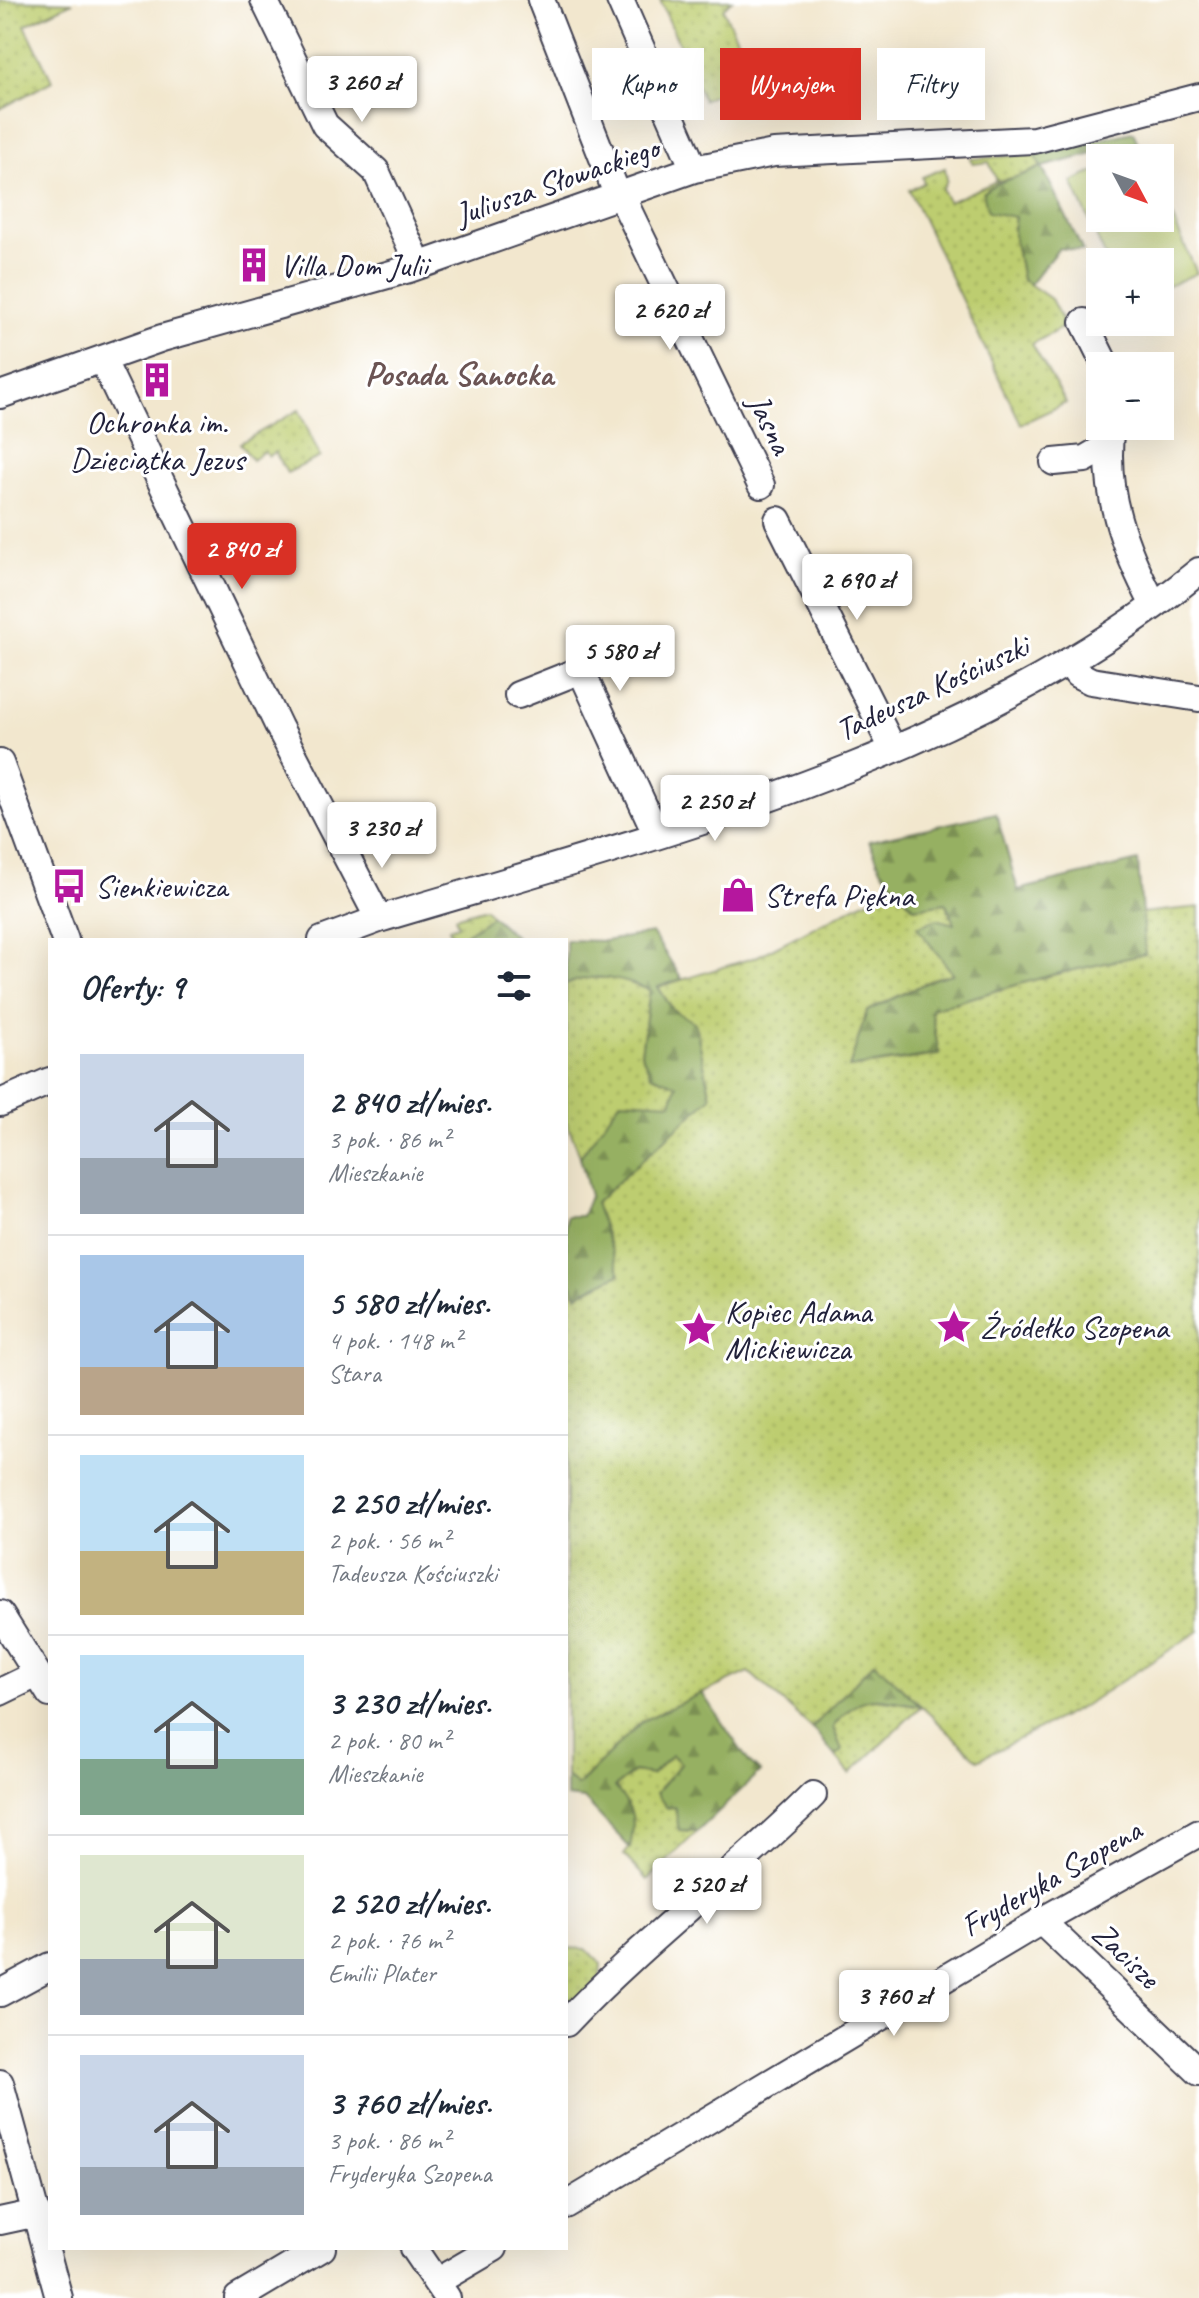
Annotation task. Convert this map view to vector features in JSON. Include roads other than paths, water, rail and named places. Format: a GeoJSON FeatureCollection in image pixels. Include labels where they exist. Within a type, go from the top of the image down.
{"type":"FeatureCollection","features":[{"type":"Feature","properties":{"kind":"street"},"geometry":{"type":"LineString","coordinates":[[264,0],[325,125],[376,171],[419,265]]}},
{"type":"Feature","properties":{"kind":"street","name":"Jasna"},"geometry":{"type":"LineString","coordinates":[[541,0],[617,194],[627,208],[761,485]]}},
{"type":"Feature","properties":{"kind":"street"},"geometry":{"type":"LineString","coordinates":[[620,0],[694,169]]}},
{"type":"Feature","properties":{"kind":"street","name":"Juliusza Słowackiego"},"geometry":{"type":"LineString","coordinates":[[0,395],[170,335],[419,265],[694,169],[774,153],[1034,140],[1199,97]]}},
{"type":"Feature","properties":{"kind":"street"},"geometry":{"type":"LineString","coordinates":[[1084,322],[1099,352]]}},
{"type":"Feature","properties":{"kind":"street"},"geometry":{"type":"LineString","coordinates":[[102,359],[339,844],[379,919]]}},
{"type":"Feature","properties":{"kind":"street"},"geometry":{"type":"LineString","coordinates":[[1054,462],[1085,459],[1106,440]]}},
{"type":"Feature","properties":{"kind":"street"},"geometry":{"type":"LineString","coordinates":[[1110,440],[1108,467],[1123,541],[1154,605]]}},
{"type":"Feature","properties":{"kind":"street"},"geometry":{"type":"LineString","coordinates":[[778,520],[892,747]]}},
{"type":"Feature","properties":{"kind":"street","name":"Tadeusza Kościuszki"},"geometry":{"type":"LineString","coordinates":[[327,938],[379,919],[752,805],[892,747],[962,717],[1069,661],[1199,571]]}},
{"type":"Feature","properties":{"kind":"street"},"geometry":{"type":"LineString","coordinates":[[1069,661],[1077,674],[1091,681],[1199,698]]}},
{"type":"Feature","properties":{"kind":"street"},"geometry":{"type":"LineString","coordinates":[[518,695],[581,670],[657,835]]}},
{"type":"Feature","properties":{"kind":"street"},"geometry":{"type":"LineString","coordinates":[[0,763],[64,938]]}},
{"type":"Feature","properties":{"kind":"street"},"geometry":{"type":"LineString","coordinates":[[0,1103],[48,1082]]}},
{"type":"Feature","properties":{"kind":"street"},"geometry":{"type":"LineString","coordinates":[[0,1614],[44,1684],[0,1692]]}},
{"type":"Feature","properties":{"kind":"street"},"geometry":{"type":"LineString","coordinates":[[568,2021],[617,1969],[727,1877],[813,1795]]}},
{"type":"Feature","properties":{"kind":"street","name":"Fryderyka Szopena"},"geometry":{"type":"LineString","coordinates":[[568,2204],[1041,1921],[1199,1833]]}},
{"type":"Feature","properties":{"kind":"street","name":"Zacisze"},"geometry":{"type":"LineString","coordinates":[[1041,1921],[1199,2072]]}},
{"type":"Feature","properties":{"kind":"street"},"geometry":{"type":"LineString","coordinates":[[0,1993],[48,1967]]}},
{"type":"Feature","properties":{"kind":"street"},"geometry":{"type":"LineString","coordinates":[[0,2083],[59,2298]]}},
{"type":"Feature","properties":{"kind":"street"},"geometry":{"type":"LineString","coordinates":[[0,2221],[37,2213]]}},
{"type":"Feature","properties":{"kind":"street"},"geometry":{"type":"LineString","coordinates":[[238,2298],[319,2250]]}},
{"type":"Feature","properties":{"kind":"street"},"geometry":{"type":"LineString","coordinates":[[414,2250],[442,2290],[492,2250]]}},
{"type":"Feature","properties":{"kind":"place","name":"Villa Dom Julii"},"geometry":{"type":"Point","coordinates":[254,265]}},
{"type":"Feature","properties":{"kind":"place","name":"Ochronka im. Dzieciątka Jezus"},"geometry":{"type":"Point","coordinates":[157,380]}},
{"type":"Feature","properties":{"kind":"place","name":"Sienkiewicza"},"geometry":{"type":"Point","coordinates":[69,886]}},
{"type":"Feature","properties":{"kind":"place","name":"Strefa Piękna"},"geometry":{"type":"Point","coordinates":[738,895]}},
{"type":"Feature","properties":{"kind":"place","name":"Źródełko Szopena"},"geometry":{"type":"Point","coordinates":[954,1327]}},
{"type":"Feature","properties":{"kind":"place","name":"Kopiec Adama Mickiewicza"},"geometry":{"type":"Point","coordinates":[699,1329]}},
{"type":"Feature","properties":{"kind":"district","name":"Posada Sanocka"},"geometry":{"type":"Point","coordinates":[459,373]}}]}
